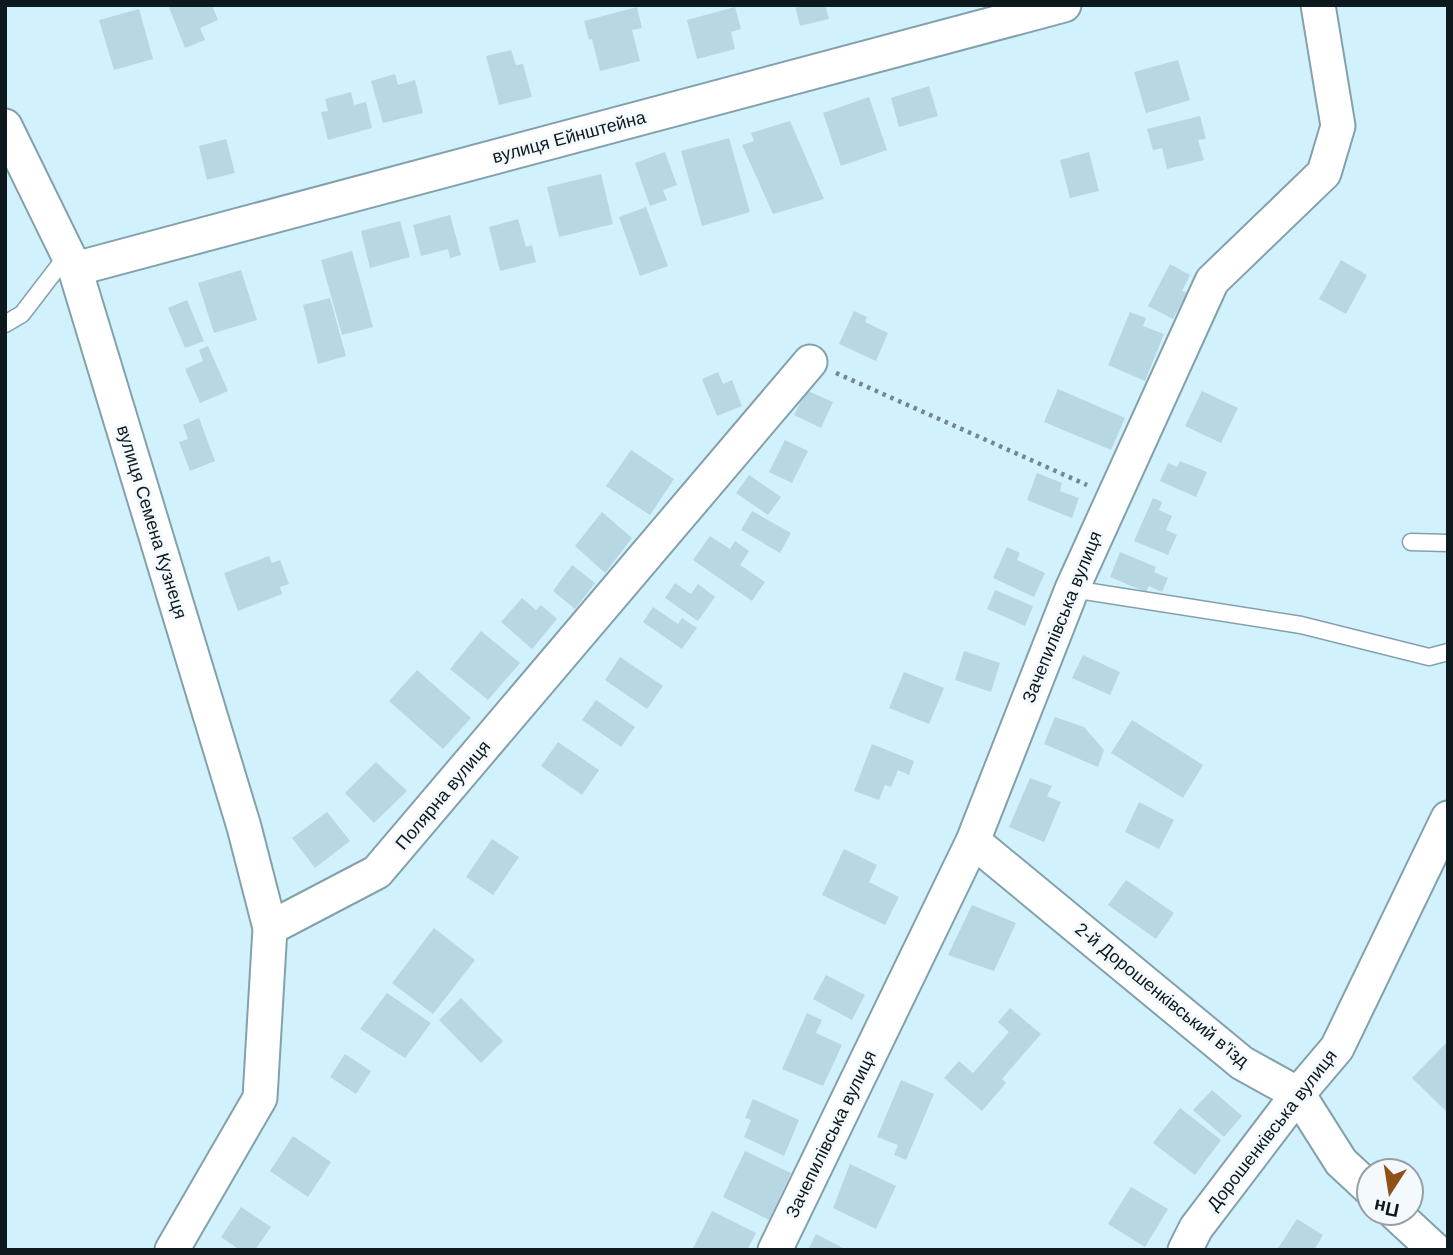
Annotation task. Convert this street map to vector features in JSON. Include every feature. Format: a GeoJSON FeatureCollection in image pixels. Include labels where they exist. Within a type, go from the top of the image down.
{"type":"FeatureCollection","features":[{"type":"Feature","properties":{"kind":"street","name":"вулиця Ейнштейна"},"geometry":{"type":"LineString","coordinates":[[71,262],[1064,5]]}},
{"type":"Feature","properties":{"kind":"street","name":"Зачепилівська вулиця"},"geometry":{"type":"LineString","coordinates":[[775,1250],[972,841],[1072,589],[1212,281],[1324,173],[1338,126],[1318,5]]}},
{"type":"Feature","properties":{"kind":"street","name":"вулиця Семена Кузнеця"},"geometry":{"type":"LineString","coordinates":[[5,126],[71,262],[244,827],[270,929]]}},
{"type":"Feature","properties":{"kind":"street","name":"Полярна вулиця"},"geometry":{"type":"LineString","coordinates":[[270,929],[377,872],[810,362]]}},
{"type":"Feature","properties":{"kind":"street","name":"Дорошенківська вулиця"},"geometry":{"type":"LineString","coordinates":[[1185,1250],[1196,1228],[1298,1094],[1337,1048],[1448,818]]}},
{"type":"Feature","properties":{"kind":"street","name":"2-й Дорошенківський в’їзд"},"geometry":{"type":"LineString","coordinates":[[972,841],[1242,1063],[1298,1094],[1341,1162],[1355,1175]]}},
{"type":"Feature","properties":{"kind":"street"},"geometry":{"type":"LineString","coordinates":[[172,1250],[260,1098],[270,929]]}},
{"type":"Feature","properties":{"kind":"street"},"geometry":{"type":"LineString","coordinates":[[1410,1227],[1435,1250]]}},
{"type":"Feature","properties":{"kind":"lane"},"geometry":{"type":"LineString","coordinates":[[5,324],[22,314],[71,262]]}},
{"type":"Feature","properties":{"kind":"lane"},"geometry":{"type":"LineString","coordinates":[[1411,542],[1448,543]]}},
{"type":"Feature","properties":{"kind":"lane"},"geometry":{"type":"LineString","coordinates":[[1072,589],[1301,625],[1429,657],[1448,652]]}},
{"type":"Feature","properties":{"kind":"path"},"geometry":{"type":"LineString","coordinates":[[810,362],[1113,497]]}},
{"type":"Feature","properties":{"kind":"building"},"geometry":{"type":"Polygon","coordinates":[[[168,5],[212,5],[218,20],[200,28],[205,40],[185,48],[168,5]]]}},
{"type":"Feature","properties":{"kind":"building"},"geometry":{"type":"Polygon","coordinates":[[[795,5],[825,5],[829,19],[800,26],[795,5]]]}},
{"type":"Feature","properties":{"kind":"building"},"geometry":{"type":"Polygon","coordinates":[[[637,7],[642,28],[632,30],[640,61],[600,71],[592,39],[589,40],[584,21],[637,7]]]}},
{"type":"Feature","properties":{"kind":"building"},"geometry":{"type":"Polygon","coordinates":[[[735,7],[741,29],[731,32],[735,49],[697,59],[687,20],[735,7]]]}},
{"type":"Feature","properties":{"kind":"building"},"geometry":{"type":"Polygon","coordinates":[[[139,9],[153,59],[114,70],[99,20],[139,9]]]}},
{"type":"Feature","properties":{"kind":"building"},"geometry":{"type":"Polygon","coordinates":[[[511,50],[516,65],[523,64],[532,97],[499,105],[486,56],[511,50]]]}},
{"type":"Feature","properties":{"kind":"building"},"geometry":{"type":"Polygon","coordinates":[[[1178,60],[1190,100],[1146,113],[1134,72],[1178,60]]]}},
{"type":"Feature","properties":{"kind":"building"},"geometry":{"type":"Polygon","coordinates":[[[395,74],[398,85],[415,80],[423,113],[383,123],[371,81],[395,74]]]}},
{"type":"Feature","properties":{"kind":"building"},"geometry":{"type":"Polygon","coordinates":[[[929,86],[938,116],[899,127],[891,98],[929,86]]]}},
{"type":"Feature","properties":{"kind":"building"},"geometry":{"type":"Polygon","coordinates":[[[351,92],[354,105],[366,102],[372,128],[328,140],[321,112],[328,111],[325,99],[351,92]]]}},
{"type":"Feature","properties":{"kind":"building"},"geometry":{"type":"Polygon","coordinates":[[[869,97],[887,150],[841,166],[823,113],[869,97]]]}},
{"type":"Feature","properties":{"kind":"building"},"geometry":{"type":"Polygon","coordinates":[[[1200,116],[1206,139],[1198,140],[1204,160],[1167,169],[1162,148],[1153,150],[1147,129],[1200,116]]]}},
{"type":"Feature","properties":{"kind":"building"},"geometry":{"type":"Polygon","coordinates":[[[790,121],[824,199],[773,214],[742,145],[754,141],[751,133],[790,121]]]}},
{"type":"Feature","properties":{"kind":"building"},"geometry":{"type":"Polygon","coordinates":[[[729,138],[750,212],[702,226],[681,151],[729,138]]]}},
{"type":"Feature","properties":{"kind":"building"},"geometry":{"type":"Polygon","coordinates":[[[226,139],[235,173],[207,180],[199,146],[226,139]]]}},
{"type":"Feature","properties":{"kind":"building"},"geometry":{"type":"Polygon","coordinates":[[[665,152],[677,185],[663,190],[667,200],[650,206],[635,163],[665,152]]]}},
{"type":"Feature","properties":{"kind":"building"},"geometry":{"type":"Polygon","coordinates":[[[1089,152],[1099,191],[1070,198],[1060,160],[1089,152]]]}},
{"type":"Feature","properties":{"kind":"building"},"geometry":{"type":"Polygon","coordinates":[[[601,174],[613,224],[559,237],[547,187],[601,174]]]}},
{"type":"Feature","properties":{"kind":"building"},"geometry":{"type":"Polygon","coordinates":[[[646,207],[668,266],[640,276],[619,217],[646,207]]]}},
{"type":"Feature","properties":{"kind":"building"},"geometry":{"type":"Polygon","coordinates":[[[450,215],[461,255],[450,258],[448,249],[421,256],[413,225],[450,215]]]}},
{"type":"Feature","properties":{"kind":"building"},"geometry":{"type":"Polygon","coordinates":[[[518,219],[526,247],[532,245],[536,262],[500,271],[489,227],[518,219]]]}},
{"type":"Feature","properties":{"kind":"building"},"geometry":{"type":"Polygon","coordinates":[[[400,221],[410,257],[370,268],[361,231],[400,221]]]}},
{"type":"Feature","properties":{"kind":"building"},"geometry":{"type":"Polygon","coordinates":[[[352,251],[373,327],[342,335],[321,260],[352,251]]]}},
{"type":"Feature","properties":{"kind":"building"},"geometry":{"type":"Polygon","coordinates":[[[1341,260],[1367,275],[1346,314],[1319,299],[1341,260]]]}},
{"type":"Feature","properties":{"kind":"building"},"geometry":{"type":"Polygon","coordinates":[[[1170,264],[1190,275],[1182,291],[1187,293],[1173,319],[1148,306],[1170,264]]]}},
{"type":"Feature","properties":{"kind":"building"},"geometry":{"type":"Polygon","coordinates":[[[241,270],[257,320],[214,333],[198,283],[241,270]]]}},
{"type":"Feature","properties":{"kind":"building"},"geometry":{"type":"Polygon","coordinates":[[[330,298],[346,356],[318,364],[303,305],[330,298]]]}},
{"type":"Feature","properties":{"kind":"building"},"geometry":{"type":"Polygon","coordinates":[[[187,300],[204,341],[185,348],[168,308],[187,300]]]}},
{"type":"Feature","properties":{"kind":"building"},"geometry":{"type":"Polygon","coordinates":[[[854,311],[867,317],[865,322],[888,333],[876,361],[839,344],[854,311]]]}},
{"type":"Feature","properties":{"kind":"building"},"geometry":{"type":"Polygon","coordinates":[[[1130,312],[1146,318],[1143,326],[1164,334],[1145,381],[1108,365],[1130,312]]]}},
{"type":"Feature","properties":{"kind":"building"},"geometry":{"type":"Polygon","coordinates":[[[208,346],[228,391],[200,403],[185,369],[203,361],[199,350],[208,346]]]}},
{"type":"Feature","properties":{"kind":"building"},"geometry":{"type":"Polygon","coordinates":[[[718,372],[723,384],[732,380],[742,406],[717,416],[702,379],[718,372]]]}},
{"type":"Feature","properties":{"kind":"building"},"geometry":{"type":"Polygon","coordinates":[[[1058,389],[1125,418],[1111,450],[1044,422],[1058,389]]]}},
{"type":"Feature","properties":{"kind":"building"},"geometry":{"type":"Polygon","coordinates":[[[806,390],[833,402],[821,428],[794,415],[806,390]]]}},
{"type":"Feature","properties":{"kind":"building"},"geometry":{"type":"Polygon","coordinates":[[[1202,391],[1238,408],[1221,443],[1185,426],[1202,391]]]}},
{"type":"Feature","properties":{"kind":"building"},"geometry":{"type":"Polygon","coordinates":[[[199,418],[215,461],[190,471],[179,442],[188,439],[183,425],[199,418]]]}},
{"type":"Feature","properties":{"kind":"building"},"geometry":{"type":"Polygon","coordinates":[[[785,440],[808,451],[792,483],[769,472],[785,440]]]}},
{"type":"Feature","properties":{"kind":"building"},"geometry":{"type":"Polygon","coordinates":[[[631,450],[674,479],[650,515],[606,486],[631,450]]]}},
{"type":"Feature","properties":{"kind":"building"},"geometry":{"type":"Polygon","coordinates":[[[1180,461],[1207,472],[1196,497],[1160,481],[1168,463],[1177,467],[1180,461]]]}},
{"type":"Feature","properties":{"kind":"building"},"geometry":{"type":"Polygon","coordinates":[[[1037,473],[1062,483],[1060,491],[1079,498],[1072,518],[1027,500],[1037,473]]]}},
{"type":"Feature","properties":{"kind":"building"},"geometry":{"type":"Polygon","coordinates":[[[749,475],[781,497],[768,515],[736,493],[749,475]]]}},
{"type":"Feature","properties":{"kind":"building"},"geometry":{"type":"Polygon","coordinates":[[[1153,498],[1162,502],[1159,510],[1172,516],[1166,530],[1177,535],[1168,555],[1134,541],[1153,498]]]}},
{"type":"Feature","properties":{"kind":"building"},"geometry":{"type":"Polygon","coordinates":[[[752,511],[791,533],[780,553],[741,530],[752,511]]]}},
{"type":"Feature","properties":{"kind":"building"},"geometry":{"type":"Polygon","coordinates":[[[602,512],[632,538],[605,573],[575,546],[602,512]]]}},
{"type":"Feature","properties":{"kind":"building"},"geometry":{"type":"Polygon","coordinates":[[[710,536],[730,549],[735,541],[749,551],[740,565],[765,582],[752,601],[693,560],[710,536]]]}},
{"type":"Feature","properties":{"kind":"building"},"geometry":{"type":"Polygon","coordinates":[[[1007,547],[1020,553],[1017,560],[1045,573],[1034,597],[993,578],[1007,547]]]}},
{"type":"Feature","properties":{"kind":"building"},"geometry":{"type":"Polygon","coordinates":[[[1120,552],[1156,567],[1154,572],[1168,578],[1162,592],[1149,586],[1146,592],[1110,577],[1120,552]]]}},
{"type":"Feature","properties":{"kind":"building"},"geometry":{"type":"Polygon","coordinates":[[[269,556],[272,563],[280,560],[289,584],[280,587],[282,594],[238,611],[224,573],[269,556]]]}},
{"type":"Feature","properties":{"kind":"building"},"geometry":{"type":"Polygon","coordinates":[[[572,565],[595,583],[575,609],[553,591],[572,565]]]}},
{"type":"Feature","properties":{"kind":"building"},"geometry":{"type":"Polygon","coordinates":[[[675,583],[691,594],[698,584],[715,597],[698,621],[665,598],[675,583]]]}},
{"type":"Feature","properties":{"kind":"building"},"geometry":{"type":"Polygon","coordinates":[[[995,590],[1033,606],[1025,626],[987,609],[995,590]]]}},
{"type":"Feature","properties":{"kind":"building"},"geometry":{"type":"Polygon","coordinates":[[[522,598],[536,610],[541,605],[557,619],[532,649],[501,622],[522,598]]]}},
{"type":"Feature","properties":{"kind":"building"},"geometry":{"type":"Polygon","coordinates":[[[653,607],[678,624],[682,618],[697,628],[682,649],[643,622],[653,607]]]}},
{"type":"Feature","properties":{"kind":"building"},"geometry":{"type":"Polygon","coordinates":[[[481,631],[520,663],[488,700],[450,669],[481,631]]]}},
{"type":"Feature","properties":{"kind":"building"},"geometry":{"type":"Polygon","coordinates":[[[964,651],[1000,663],[991,692],[955,680],[964,651]]]}},
{"type":"Feature","properties":{"kind":"building"},"geometry":{"type":"Polygon","coordinates":[[[1083,655],[1120,672],[1110,695],[1072,678],[1083,655]]]}},
{"type":"Feature","properties":{"kind":"building"},"geometry":{"type":"Polygon","coordinates":[[[620,657],[663,686],[647,709],[605,680],[620,657]]]}},
{"type":"Feature","properties":{"kind":"building"},"geometry":{"type":"Polygon","coordinates":[[[417,670],[471,718],[443,749],[389,701],[417,670]]]}},
{"type":"Feature","properties":{"kind":"building"},"geometry":{"type":"Polygon","coordinates":[[[904,672],[944,688],[929,724],[889,708],[904,672]]]}},
{"type":"Feature","properties":{"kind":"building"},"geometry":{"type":"Polygon","coordinates":[[[596,700],[635,727],[621,747],[582,720],[596,700]]]}},
{"type":"Feature","properties":{"kind":"building"},"geometry":{"type":"Polygon","coordinates":[[[1055,717],[1084,727],[1104,750],[1098,767],[1044,744],[1055,717]]]}},
{"type":"Feature","properties":{"kind":"building"},"geometry":{"type":"Polygon","coordinates":[[[1132,720],[1203,765],[1183,798],[1111,753],[1132,720]]]}},
{"type":"Feature","properties":{"kind":"building"},"geometry":{"type":"Polygon","coordinates":[[[558,742],[599,770],[582,795],[541,766],[558,742]]]}},
{"type":"Feature","properties":{"kind":"building"},"geometry":{"type":"Polygon","coordinates":[[[872,744],[914,761],[909,775],[898,770],[891,787],[885,785],[879,800],[854,791],[872,744]]]}},
{"type":"Feature","properties":{"kind":"building"},"geometry":{"type":"Polygon","coordinates":[[[376,762],[407,791],[374,823],[345,793],[376,762]]]}},
{"type":"Feature","properties":{"kind":"building"},"geometry":{"type":"Polygon","coordinates":[[[1030,778],[1052,786],[1047,796],[1061,802],[1044,842],[1009,827],[1030,778]]]}},
{"type":"Feature","properties":{"kind":"building"},"geometry":{"type":"Polygon","coordinates":[[[1139,802],[1174,820],[1159,849],[1125,832],[1139,802]]]}},
{"type":"Feature","properties":{"kind":"building"},"geometry":{"type":"Polygon","coordinates":[[[327,812],[350,841],[315,868],[292,838],[327,812]]]}},
{"type":"Feature","properties":{"kind":"building"},"geometry":{"type":"Polygon","coordinates":[[[492,839],[519,857],[493,895],[466,877],[492,839]]]}},
{"type":"Feature","properties":{"kind":"building"},"geometry":{"type":"Polygon","coordinates":[[[844,849],[877,865],[869,882],[899,897],[885,925],[822,895],[844,849]]]}},
{"type":"Feature","properties":{"kind":"building"},"geometry":{"type":"Polygon","coordinates":[[[1126,880],[1174,913],[1156,939],[1108,905],[1126,880]]]}},
{"type":"Feature","properties":{"kind":"building"},"geometry":{"type":"Polygon","coordinates":[[[972,905],[1016,923],[994,971],[948,955],[972,905]]]}},
{"type":"Feature","properties":{"kind":"building"},"geometry":{"type":"Polygon","coordinates":[[[434,928],[475,960],[433,1014],[392,983],[434,928]]]}},
{"type":"Feature","properties":{"kind":"building"},"geometry":{"type":"Polygon","coordinates":[[[826,975],[865,995],[852,1020],[813,999],[826,975]]]}},
{"type":"Feature","properties":{"kind":"building"},"geometry":{"type":"Polygon","coordinates":[[[387,993],[431,1023],[405,1058],[360,1029],[387,993]]]}},
{"type":"Feature","properties":{"kind":"building"},"geometry":{"type":"Polygon","coordinates":[[[461,998],[503,1041],[481,1063],[439,1020],[461,998]]]}},
{"type":"Feature","properties":{"kind":"building"},"geometry":{"type":"Polygon","coordinates":[[[1010,1008],[1041,1034],[1002,1079],[1006,1083],[982,1111],[944,1078],[959,1061],[973,1073],[1009,1032],[998,1022],[1010,1008]]]}},
{"type":"Feature","properties":{"kind":"building"},"geometry":{"type":"Polygon","coordinates":[[[807,1013],[822,1020],[816,1033],[842,1045],[823,1086],[782,1069],[807,1013]]]}},
{"type":"Feature","properties":{"kind":"building"},"geometry":{"type":"Polygon","coordinates":[[[1448,1041],[1448,1113],[1412,1078],[1448,1041]]]}},
{"type":"Feature","properties":{"kind":"building"},"geometry":{"type":"Polygon","coordinates":[[[345,1054],[371,1071],[356,1094],[330,1077],[345,1054]]]}},
{"type":"Feature","properties":{"kind":"building"},"geometry":{"type":"Polygon","coordinates":[[[901,1080],[934,1094],[906,1160],[894,1155],[898,1145],[877,1137],[901,1080]]]}},
{"type":"Feature","properties":{"kind":"building"},"geometry":{"type":"Polygon","coordinates":[[[1212,1090],[1242,1116],[1224,1137],[1193,1110],[1212,1090]]]}},
{"type":"Feature","properties":{"kind":"building"},"geometry":{"type":"Polygon","coordinates":[[[753,1099],[799,1120],[784,1156],[744,1137],[751,1120],[745,1118],[753,1099]]]}},
{"type":"Feature","properties":{"kind":"building"},"geometry":{"type":"Polygon","coordinates":[[[1180,1108],[1221,1140],[1195,1175],[1153,1143],[1180,1108]]]}},
{"type":"Feature","properties":{"kind":"building"},"geometry":{"type":"Polygon","coordinates":[[[293,1136],[331,1162],[308,1197],[270,1171],[293,1136]]]}},
{"type":"Feature","properties":{"kind":"building"},"geometry":{"type":"Polygon","coordinates":[[[745,1151],[791,1173],[769,1220],[723,1197],[745,1151]]]}},
{"type":"Feature","properties":{"kind":"building"},"geometry":{"type":"Polygon","coordinates":[[[850,1164],[896,1186],[876,1229],[833,1208],[850,1164]]]}},
{"type":"Feature","properties":{"kind":"building"},"geometry":{"type":"Polygon","coordinates":[[[1131,1187],[1168,1209],[1145,1247],[1108,1224],[1131,1187]]]}},
{"type":"Feature","properties":{"kind":"building"},"geometry":{"type":"Polygon","coordinates":[[[241,1207],[271,1227],[255,1250],[240,1250],[221,1237],[241,1207]]]}},
{"type":"Feature","properties":{"kind":"building"},"geometry":{"type":"Polygon","coordinates":[[[712,1211],[756,1233],[747,1250],[692,1250],[712,1211]]]}},
{"type":"Feature","properties":{"kind":"building"},"geometry":{"type":"Polygon","coordinates":[[[1297,1219],[1323,1235],[1314,1250],[1277,1250],[1297,1219]]]}},
{"type":"Feature","properties":{"kind":"building"},"geometry":{"type":"Polygon","coordinates":[[[816,1234],[847,1250],[808,1250],[816,1234]]]}}]}
